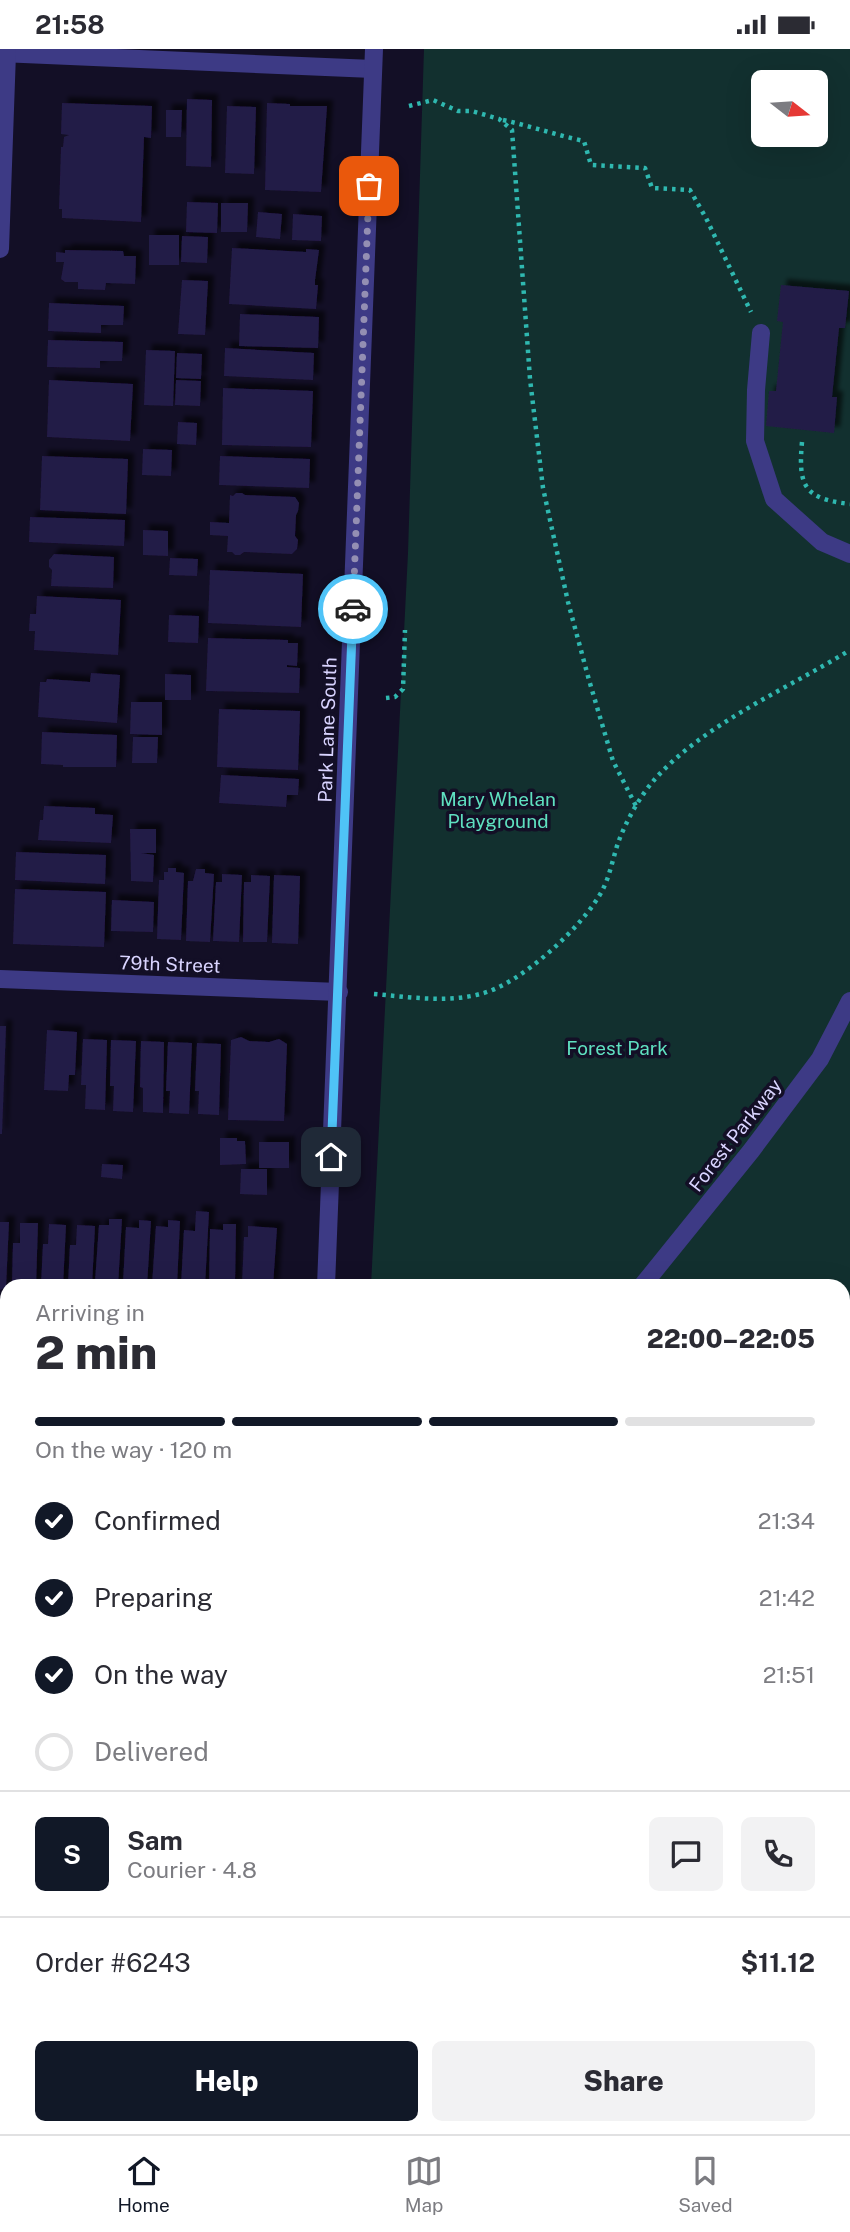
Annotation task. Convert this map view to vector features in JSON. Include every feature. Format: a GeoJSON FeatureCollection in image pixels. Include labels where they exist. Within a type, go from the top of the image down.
{"type":"FeatureCollection","features":[{"type":"Feature","properties":{"kind":"street","name":"Park Lane South"},"geometry":{"type":"LineString","coordinates":[[326,1279],[374,49]]}},
{"type":"Feature","properties":{"kind":"street"},"geometry":{"type":"LineString","coordinates":[[0,249],[3,53],[373,69]]}},
{"type":"Feature","properties":{"kind":"street"},"geometry":{"type":"LineString","coordinates":[[761,333],[755,441],[774,499],[821,542],[850,554]]}},
{"type":"Feature","properties":{"kind":"street","name":"79th Street"},"geometry":{"type":"LineString","coordinates":[[0,979],[338,992]]}},
{"type":"Feature","properties":{"kind":"street","name":"Forest Parkway"},"geometry":{"type":"LineString","coordinates":[[648,1279],[751,1151],[820,1059],[850,1001]]}},
{"type":"Feature","properties":{"kind":"path"},"geometry":{"type":"LineString","coordinates":[[410,106],[433,100],[458,111],[472,111],[584,141],[591,165],[645,168],[652,188],[690,190],[761,333]]}},
{"type":"Feature","properties":{"kind":"path"},"geometry":{"type":"LineString","coordinates":[[499,119],[512,130],[530,379],[543,488],[568,602],[593,693],[613,761],[636,806]]}},
{"type":"Feature","properties":{"kind":"path"},"geometry":{"type":"LineString","coordinates":[[802,442],[800,469],[802,481],[808,489],[826,499],[850,504]]}},
{"type":"Feature","properties":{"kind":"path"},"geometry":{"type":"LineString","coordinates":[[386,698],[396,697],[403,689],[405,630]]}},
{"type":"Feature","properties":{"kind":"path"},"geometry":{"type":"LineString","coordinates":[[374,994],[455,998],[482,994],[527,970],[563,940],[591,907],[603,888],[619,839],[653,781],[687,749],[850,650]]}},
{"type":"Feature","properties":{"kind":"green space","name":"Forest Park"},"geometry":{"type":"Polygon","coordinates":[[[424,49],[850,49],[850,1279],[371,1279],[408,553],[424,49]]]}},
{"type":"Feature","properties":{"kind":"building"},"geometry":{"type":"Polygon","coordinates":[[[187,99],[212,100],[211,167],[186,166],[187,99]]]}},
{"type":"Feature","properties":{"kind":"building"},"geometry":{"type":"Polygon","coordinates":[[[62,103],[152,106],[151,138],[144,137],[141,222],[62,218],[62,209],[59,209],[61,147],[64,137],[69,135],[61,134],[62,103]]]}},
{"type":"Feature","properties":{"kind":"building"},"geometry":{"type":"Polygon","coordinates":[[[267,103],[327,106],[321,192],[265,190],[267,103]]]}},
{"type":"Feature","properties":{"kind":"building"},"geometry":{"type":"Polygon","coordinates":[[[227,106],[256,107],[254,174],[225,173],[227,106]]]}},
{"type":"Feature","properties":{"kind":"building"},"geometry":{"type":"Polygon","coordinates":[[[166,110],[182,110],[181,137],[166,137],[166,110]]]}},
{"type":"Feature","properties":{"kind":"building"},"geometry":{"type":"Polygon","coordinates":[[[187,202],[218,203],[217,233],[186,232],[187,202]]]}},
{"type":"Feature","properties":{"kind":"building"},"geometry":{"type":"Polygon","coordinates":[[[221,203],[248,203],[247,232],[221,232],[221,203]]]}},
{"type":"Feature","properties":{"kind":"building"},"geometry":{"type":"Polygon","coordinates":[[[258,212],[282,214],[280,239],[256,237],[258,212]]]}},
{"type":"Feature","properties":{"kind":"building"},"geometry":{"type":"Polygon","coordinates":[[[293,214],[322,216],[321,241],[292,240],[293,214]]]}},
{"type":"Feature","properties":{"kind":"building"},"geometry":{"type":"Polygon","coordinates":[[[149,235],[179,235],[179,265],[149,265],[149,235]]]}},
{"type":"Feature","properties":{"kind":"building"},"geometry":{"type":"Polygon","coordinates":[[[182,236],[208,237],[207,263],[181,262],[182,236]]]}},
{"type":"Feature","properties":{"kind":"building"},"geometry":{"type":"Polygon","coordinates":[[[232,248],[306,252],[306,249],[319,250],[315,280],[315,285],[318,285],[316,309],[229,304],[232,248]]]}},
{"type":"Feature","properties":{"kind":"building"},"geometry":{"type":"Polygon","coordinates":[[[65,250],[123,251],[124,256],[136,256],[135,284],[106,283],[105,290],[78,289],[78,282],[65,282],[61,279],[64,262],[56,262],[56,252],[65,253],[65,250]]]}},
{"type":"Feature","properties":{"kind":"building"},"geometry":{"type":"Polygon","coordinates":[[[182,280],[208,281],[205,335],[178,334],[182,280]]]}},
{"type":"Feature","properties":{"kind":"building"},"geometry":{"type":"Polygon","coordinates":[[[781,285],[849,291],[845,328],[839,328],[832,397],[837,397],[834,433],[766,426],[769,391],[776,391],[783,322],[777,321],[781,285]]]}},
{"type":"Feature","properties":{"kind":"building"},"geometry":{"type":"Polygon","coordinates":[[[49,303],[124,306],[123,325],[101,325],[101,333],[48,331],[49,303]]]}},
{"type":"Feature","properties":{"kind":"building"},"geometry":{"type":"Polygon","coordinates":[[[240,314],[319,317],[318,348],[239,346],[240,314]]]}},
{"type":"Feature","properties":{"kind":"building"},"geometry":{"type":"Polygon","coordinates":[[[48,340],[123,342],[122,361],[100,361],[100,368],[47,367],[48,340]]]}},
{"type":"Feature","properties":{"kind":"building"},"geometry":{"type":"Polygon","coordinates":[[[225,348],[314,353],[313,380],[224,376],[225,348]]]}},
{"type":"Feature","properties":{"kind":"building"},"geometry":{"type":"Polygon","coordinates":[[[146,350],[175,351],[173,406],[144,405],[146,350]]]}},
{"type":"Feature","properties":{"kind":"building"},"geometry":{"type":"Polygon","coordinates":[[[177,353],[202,354],[201,379],[176,378],[177,353]]]}},
{"type":"Feature","properties":{"kind":"building"},"geometry":{"type":"Polygon","coordinates":[[[49,380],[133,384],[130,441],[47,437],[49,380]]]}},
{"type":"Feature","properties":{"kind":"building"},"geometry":{"type":"Polygon","coordinates":[[[176,380],[201,381],[200,406],[175,405],[176,380]]]}},
{"type":"Feature","properties":{"kind":"building"},"geometry":{"type":"Polygon","coordinates":[[[223,388],[313,391],[311,447],[222,445],[223,388]]]}},
{"type":"Feature","properties":{"kind":"building"},"geometry":{"type":"Polygon","coordinates":[[[178,422],[197,423],[196,445],[177,444],[178,422]]]}},
{"type":"Feature","properties":{"kind":"building"},"geometry":{"type":"Polygon","coordinates":[[[143,449],[172,450],[171,476],[142,475],[143,449]]]}},
{"type":"Feature","properties":{"kind":"building"},"geometry":{"type":"Polygon","coordinates":[[[42,456],[128,459],[126,514],[40,510],[42,456]]]}},
{"type":"Feature","properties":{"kind":"building"},"geometry":{"type":"Polygon","coordinates":[[[220,456],[310,459],[309,488],[219,485],[220,456]]]}},
{"type":"Feature","properties":{"kind":"building"},"geometry":{"type":"Polygon","coordinates":[[[236,493],[295,497],[299,503],[295,536],[298,540],[297,549],[292,554],[244,552],[235,555],[227,552],[228,536],[210,535],[210,522],[229,523],[230,495],[236,493]]]}},
{"type":"Feature","properties":{"kind":"building"},"geometry":{"type":"Polygon","coordinates":[[[30,517],[125,520],[124,546],[29,542],[30,517]]]}},
{"type":"Feature","properties":{"kind":"building"},"geometry":{"type":"Polygon","coordinates":[[[143,530],[168,531],[168,556],[143,555],[143,530]]]}},
{"type":"Feature","properties":{"kind":"building"},"geometry":{"type":"Polygon","coordinates":[[[54,554],[114,557],[113,588],[51,586],[52,570],[49,560],[54,554]]]}},
{"type":"Feature","properties":{"kind":"building"},"geometry":{"type":"Polygon","coordinates":[[[170,558],[198,559],[197,576],[169,575],[170,558]]]}},
{"type":"Feature","properties":{"kind":"building"},"geometry":{"type":"Polygon","coordinates":[[[210,570],[303,574],[301,627],[208,623],[210,570]]]}},
{"type":"Feature","properties":{"kind":"building"},"geometry":{"type":"Polygon","coordinates":[[[37,596],[121,600],[118,655],[34,650],[35,631],[29,631],[30,614],[36,614],[37,596]]]}},
{"type":"Feature","properties":{"kind":"building"},"geometry":{"type":"Polygon","coordinates":[[[169,615],[199,616],[198,643],[168,642],[169,615]]]}},
{"type":"Feature","properties":{"kind":"building"},"geometry":{"type":"Polygon","coordinates":[[[208,638],[288,640],[288,643],[298,643],[297,666],[287,667],[300,668],[299,693],[206,691],[208,638]]]}},
{"type":"Feature","properties":{"kind":"building"},"geometry":{"type":"Polygon","coordinates":[[[91,673],[120,675],[117,723],[38,717],[40,682],[46,682],[47,679],[90,682],[91,673]]]}},
{"type":"Feature","properties":{"kind":"building"},"geometry":{"type":"Polygon","coordinates":[[[165,674],[191,675],[191,700],[165,700],[165,674]]]}},
{"type":"Feature","properties":{"kind":"building"},"geometry":{"type":"Polygon","coordinates":[[[131,702],[162,702],[162,735],[130,734],[131,702]]]}},
{"type":"Feature","properties":{"kind":"building"},"geometry":{"type":"Polygon","coordinates":[[[219,709],[300,711],[298,770],[217,767],[219,709]]]}},
{"type":"Feature","properties":{"kind":"building"},"geometry":{"type":"Polygon","coordinates":[[[42,732],[117,735],[116,767],[63,767],[41,764],[42,732]]]}},
{"type":"Feature","properties":{"kind":"building"},"geometry":{"type":"Polygon","coordinates":[[[133,737],[158,737],[157,763],[132,763],[133,737]]]}},
{"type":"Feature","properties":{"kind":"building"},"geometry":{"type":"Polygon","coordinates":[[[221,775],[299,779],[298,795],[287,795],[286,807],[219,803],[221,775]]]}},
{"type":"Feature","properties":{"kind":"building"},"geometry":{"type":"Polygon","coordinates":[[[44,806],[95,808],[95,814],[113,815],[111,843],[38,840],[44,806]]]}},
{"type":"Feature","properties":{"kind":"building"},"geometry":{"type":"Polygon","coordinates":[[[130,829],[156,829],[156,853],[141,853],[154,855],[153,882],[131,881],[130,829]]]}},
{"type":"Feature","properties":{"kind":"building"},"geometry":{"type":"Polygon","coordinates":[[[16,852],[106,855],[105,884],[15,880],[16,852]]]}},
{"type":"Feature","properties":{"kind":"building"},"geometry":{"type":"Polygon","coordinates":[[[168,868],[176,868],[176,872],[184,873],[181,940],[157,939],[159,880],[164,880],[164,872],[168,872],[168,868]]]}},
{"type":"Feature","properties":{"kind":"building"},"geometry":{"type":"Polygon","coordinates":[[[196,869],[205,869],[205,873],[214,874],[210,942],[186,941],[188,881],[193,881],[196,869]]]}},
{"type":"Feature","properties":{"kind":"building"},"geometry":{"type":"Polygon","coordinates":[[[222,874],[242,875],[239,942],[213,941],[216,882],[222,882],[222,874]]]}},
{"type":"Feature","properties":{"kind":"building"},"geometry":{"type":"Polygon","coordinates":[[[251,875],[270,876],[267,942],[243,942],[244,882],[251,882],[251,875]]]}},
{"type":"Feature","properties":{"kind":"building"},"geometry":{"type":"Polygon","coordinates":[[[274,875],[300,876],[298,944],[272,943],[274,875]]]}},
{"type":"Feature","properties":{"kind":"building"},"geometry":{"type":"Polygon","coordinates":[[[15,889],[106,892],[104,947],[13,944],[15,889]]]}},
{"type":"Feature","properties":{"kind":"building"},"geometry":{"type":"Polygon","coordinates":[[[112,900],[154,902],[153,932],[111,931],[112,900]]]}},
{"type":"Feature","properties":{"kind":"building"},"geometry":{"type":"Polygon","coordinates":[[[0,1026],[6,1026],[2,1134],[0,1134],[0,1026]]]}},
{"type":"Feature","properties":{"kind":"building"},"geometry":{"type":"Polygon","coordinates":[[[47,1030],[77,1032],[75,1075],[69,1075],[68,1091],[44,1090],[47,1030]]]}},
{"type":"Feature","properties":{"kind":"building"},"geometry":{"type":"Polygon","coordinates":[[[241,1037],[249,1041],[269,1042],[279,1039],[287,1044],[284,1121],[228,1120],[231,1040],[241,1037]]]}},
{"type":"Feature","properties":{"kind":"building"},"geometry":{"type":"Polygon","coordinates":[[[83,1039],[107,1040],[105,1110],[85,1109],[86,1085],[81,1085],[83,1039]]]}},
{"type":"Feature","properties":{"kind":"building"},"geometry":{"type":"Polygon","coordinates":[[[111,1040],[136,1041],[133,1112],[113,1111],[114,1086],[110,1086],[111,1040]]]}},
{"type":"Feature","properties":{"kind":"building"},"geometry":{"type":"Polygon","coordinates":[[[141,1041],[164,1042],[163,1113],[143,1112],[143,1088],[140,1087],[141,1041]]]}},
{"type":"Feature","properties":{"kind":"building"},"geometry":{"type":"Polygon","coordinates":[[[168,1042],[192,1043],[189,1114],[169,1113],[170,1091],[166,1091],[168,1042]]]}},
{"type":"Feature","properties":{"kind":"building"},"geometry":{"type":"Polygon","coordinates":[[[197,1043],[221,1044],[219,1115],[198,1114],[199,1091],[195,1091],[197,1043]]]}},
{"type":"Feature","properties":{"kind":"building"},"geometry":{"type":"Polygon","coordinates":[[[220,1138],[245,1141],[246,1164],[220,1165],[220,1138]]]}},
{"type":"Feature","properties":{"kind":"building"},"geometry":{"type":"Polygon","coordinates":[[[259,1142],[289,1142],[289,1168],[259,1168],[259,1142]]]}},
{"type":"Feature","properties":{"kind":"building"},"geometry":{"type":"Polygon","coordinates":[[[102,1164],[123,1165],[122,1179],[101,1177],[102,1164]]]}},
{"type":"Feature","properties":{"kind":"building"},"geometry":{"type":"Polygon","coordinates":[[[241,1169],[267,1169],[267,1195],[240,1194],[241,1169]]]}},
{"type":"Feature","properties":{"kind":"building"},"geometry":{"type":"Polygon","coordinates":[[[196,1211],[209,1212],[205,1279],[181,1279],[184,1230],[195,1231],[196,1211]]]}},
{"type":"Feature","properties":{"kind":"building"},"geometry":{"type":"Polygon","coordinates":[[[109,1219],[122,1219],[118,1279],[95,1279],[99,1225],[109,1225],[109,1219]]]}},
{"type":"Feature","properties":{"kind":"building"},"geometry":{"type":"Polygon","coordinates":[[[139,1220],[151,1221],[147,1279],[123,1279],[126,1227],[139,1228],[139,1220]]]}},
{"type":"Feature","properties":{"kind":"building"},"geometry":{"type":"Polygon","coordinates":[[[168,1220],[180,1221],[177,1279],[152,1279],[156,1226],[168,1227],[168,1220]]]}},
{"type":"Feature","properties":{"kind":"building"},"geometry":{"type":"Polygon","coordinates":[[[0,1222],[9,1222],[6,1279],[0,1279],[0,1222]]]}},
{"type":"Feature","properties":{"kind":"building"},"geometry":{"type":"Polygon","coordinates":[[[20,1223],[38,1223],[36,1279],[12,1279],[13,1243],[20,1243],[20,1223]]]}},
{"type":"Feature","properties":{"kind":"building"},"geometry":{"type":"Polygon","coordinates":[[[49,1224],[66,1225],[63,1279],[41,1279],[43,1244],[48,1244],[49,1224]]]}},
{"type":"Feature","properties":{"kind":"building"},"geometry":{"type":"Polygon","coordinates":[[[223,1224],[236,1224],[235,1279],[209,1279],[210,1229],[223,1230],[223,1224]]]}},
{"type":"Feature","properties":{"kind":"building"},"geometry":{"type":"Polygon","coordinates":[[[77,1225],[95,1226],[92,1279],[68,1279],[70,1245],[76,1245],[77,1225]]]}},
{"type":"Feature","properties":{"kind":"building"},"geometry":{"type":"Polygon","coordinates":[[[248,1226],[277,1228],[273,1279],[242,1279],[244,1237],[248,1237],[248,1226]]]}},
{"type":"Feature","properties":{"kind":"way so far"},"geometry":{"type":"LineString","coordinates":[[353,609],[369,186]]}},
{"type":"Feature","properties":{"kind":"route"},"geometry":{"type":"LineString","coordinates":[[331,1157],[353,609]]}},
{"type":"Feature","properties":{"kind":"park label","name":"Mary Whelan Playground"},"geometry":{"type":"Point","coordinates":[498,810]}}]}
